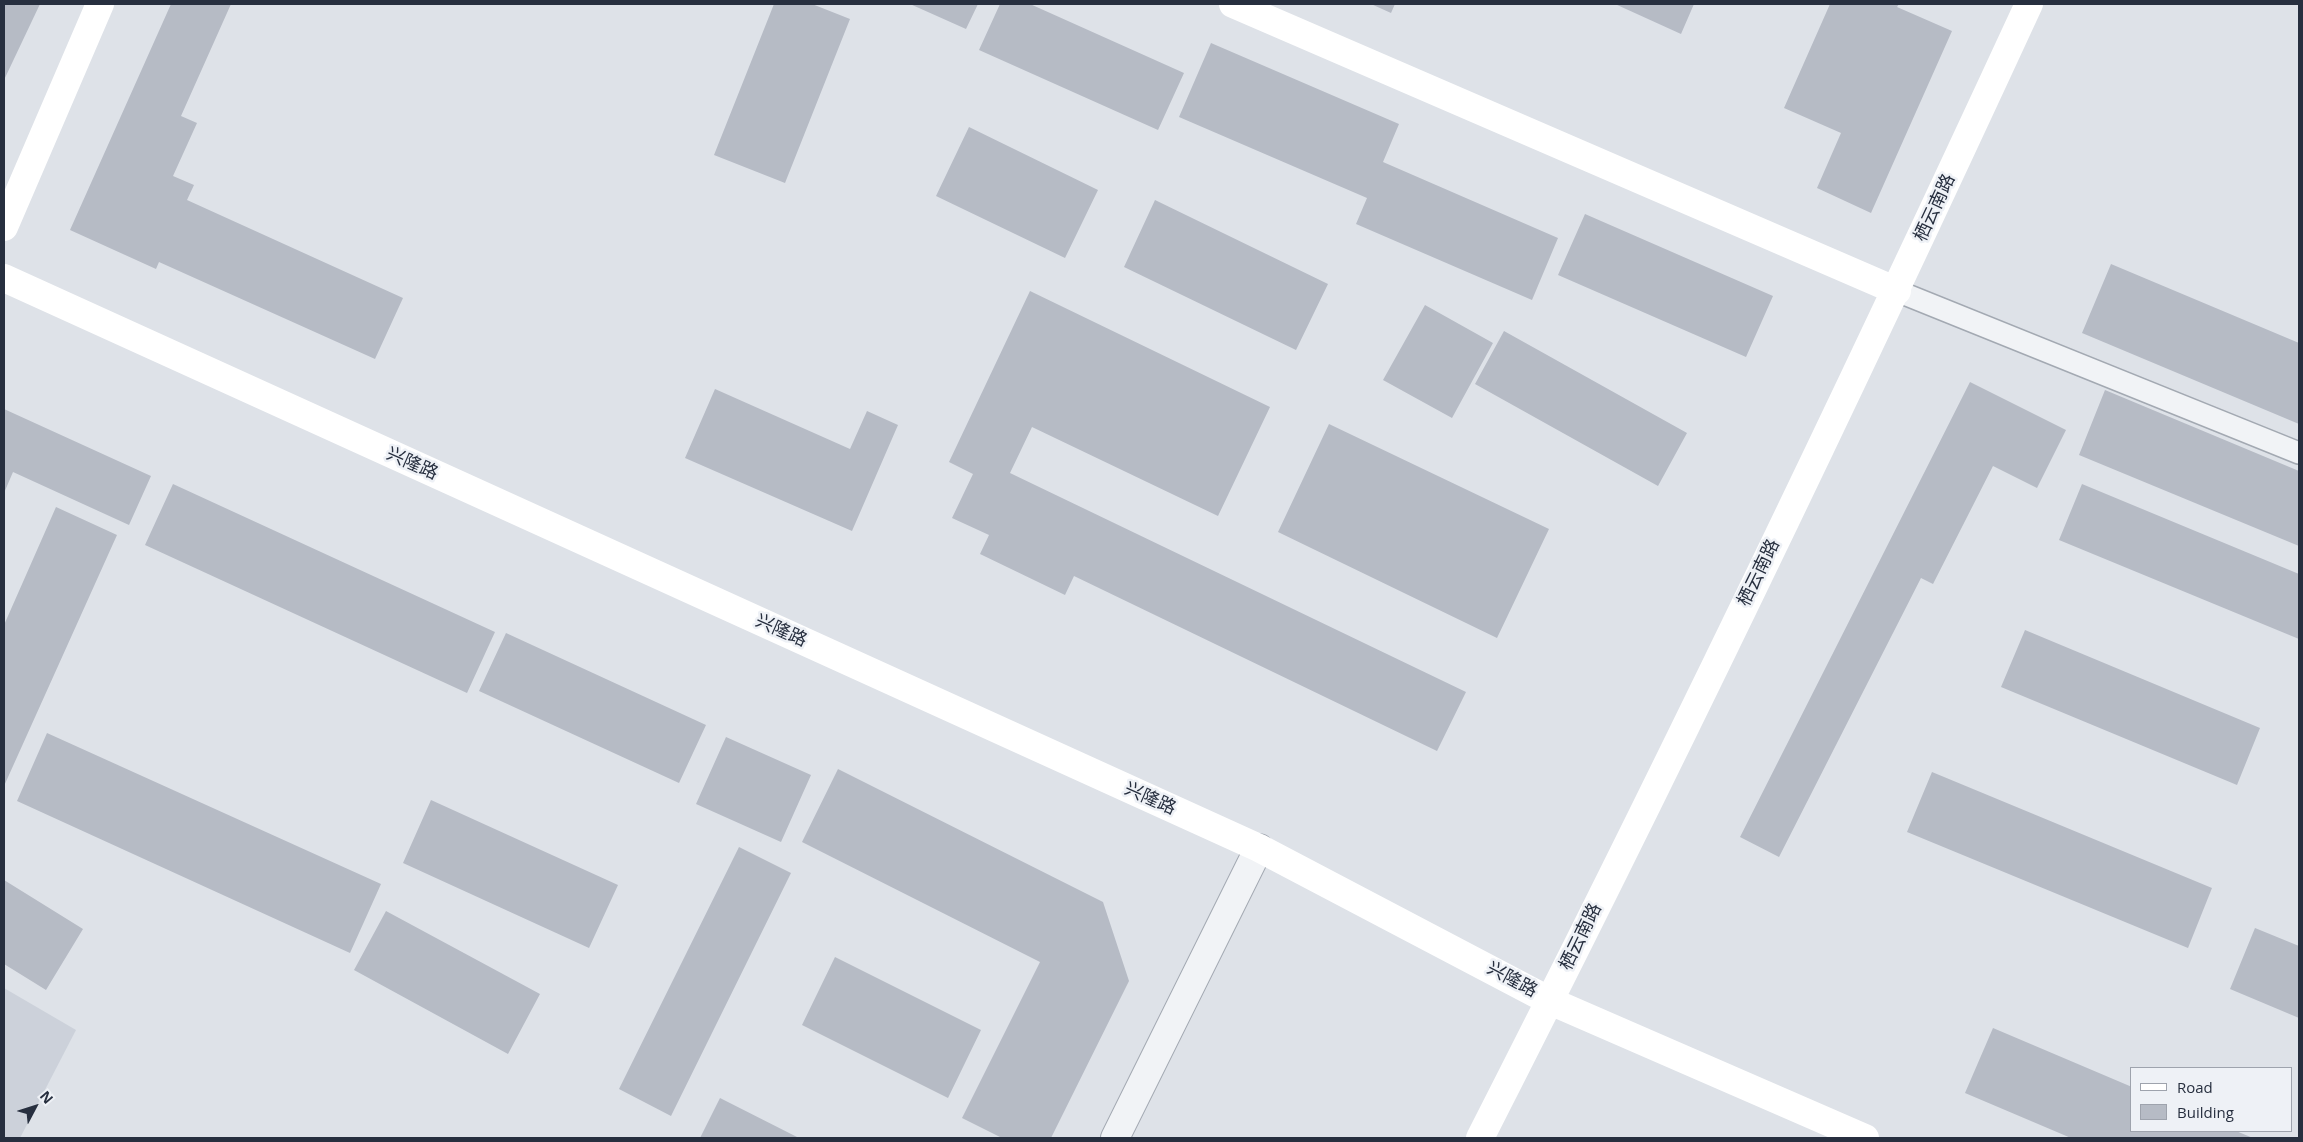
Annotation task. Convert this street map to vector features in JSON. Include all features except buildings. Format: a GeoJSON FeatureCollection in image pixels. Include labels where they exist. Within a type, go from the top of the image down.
{"type":"FeatureCollection","features":[{"type":"Feature","properties":{"kind":"street"},"geometry":{"type":"LineString","coordinates":[[4,226],[100,4]]}},
{"type":"Feature","properties":{"kind":"street"},"geometry":{"type":"LineString","coordinates":[[1233,4],[1897,291]]}},
{"type":"Feature","properties":{"kind":"street","name":"栖云南路"},"geometry":{"type":"LineString","coordinates":[[1480,1138],[1550,1001],[1897,291],[2028,4]]}},
{"type":"Feature","properties":{"kind":"street","name":"兴隆路"},"geometry":{"type":"LineString","coordinates":[[4,278],[1259,848],[1550,1001],[1866,1138]]}},
{"type":"Feature","properties":{"kind":"street"},"geometry":{"type":"LineString","coordinates":[[1115,1138],[1259,848]]}},
{"type":"Feature","properties":{"kind":"lane"},"geometry":{"type":"LineString","coordinates":[[1897,291],[2299,453]]}},
{"type":"Feature","properties":{"kind":"shaded area"},"geometry":{"type":"Polygon","coordinates":[[[4,988],[76,1030],[20,1138],[4,1138],[4,988]]]}}]}
